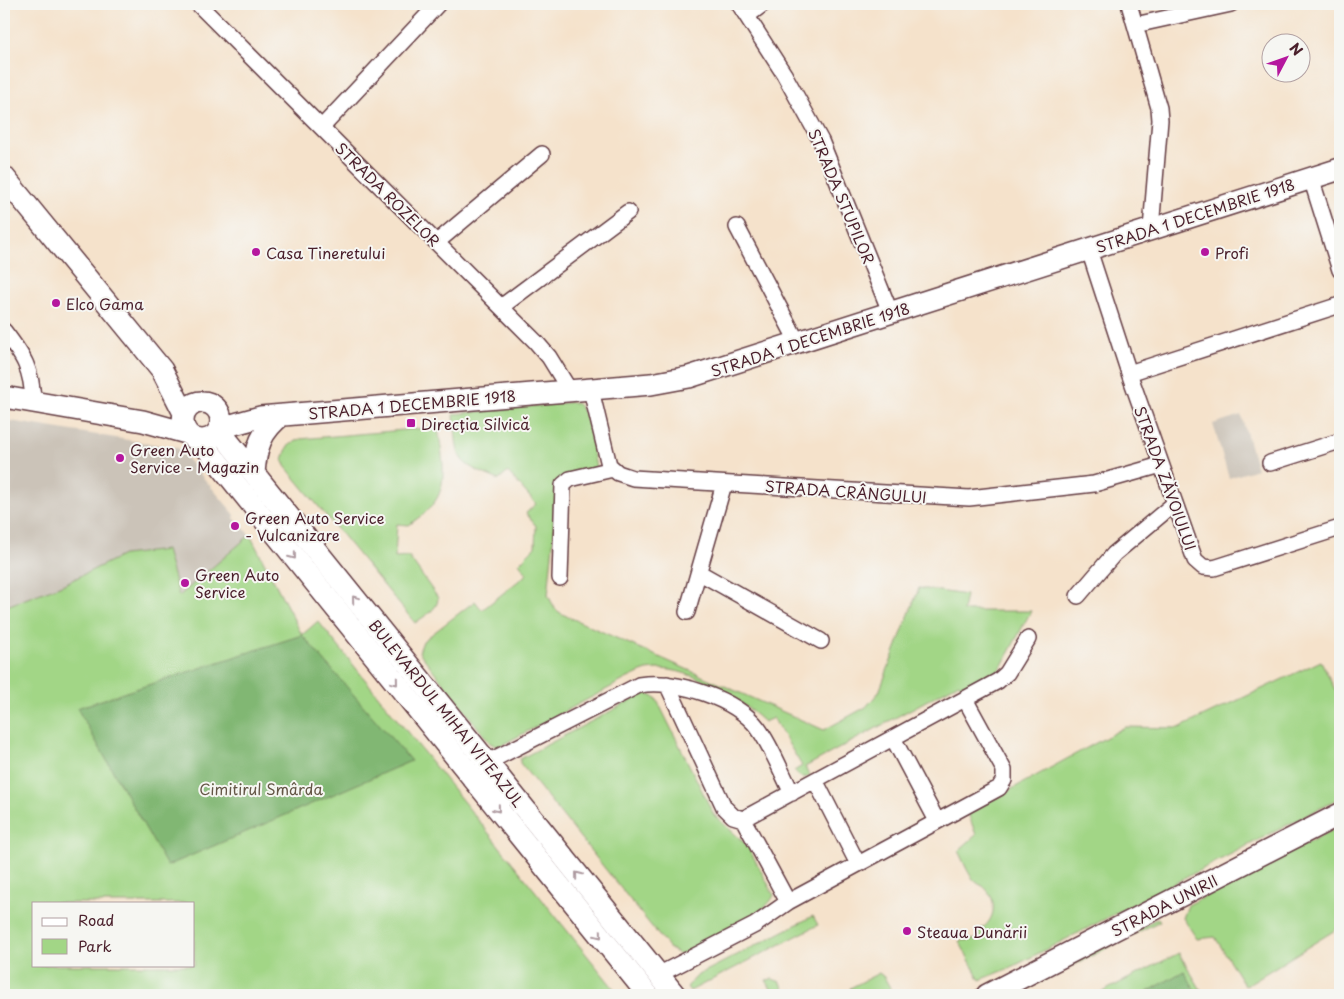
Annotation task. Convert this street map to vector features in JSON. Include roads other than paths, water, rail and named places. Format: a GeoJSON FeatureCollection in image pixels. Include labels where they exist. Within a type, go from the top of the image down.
{"type":"FeatureCollection","features":[{"type":"Feature","properties":{"kind":"main road","name":"STRADA 1 DECEMBRIE 1918"},"geometry":{"type":"LineString","coordinates":[[215,418],[260,417],[591,390],[650,384],[689,377],[1340,169]]}},
{"type":"Feature","properties":{"kind":"main road","name":"BULEVARDUL MIHAI VITEAZUL"},"geometry":{"type":"LineString","coordinates":[[4,177],[162,370],[215,418],[254,473],[675,995]]}},
{"type":"Feature","properties":{"kind":"main road","name":"BULEVARDUL MIHAI VITEAZUL"},"geometry":{"type":"LineString","coordinates":[[162,370],[188,425],[648,995]]}},
{"type":"Feature","properties":{"kind":"main road"},"geometry":{"type":"LineString","coordinates":[[4,397],[143,421],[188,425],[210,438],[215,418],[190,406],[188,425]]}},
{"type":"Feature","properties":{"kind":"main road"},"geometry":{"type":"LineString","coordinates":[[254,473],[258,444],[264,432],[282,415]]}},
{"type":"Feature","properties":{"kind":"main road","name":"STRADA UNIRII"},"geometry":{"type":"LineString","coordinates":[[988,995],[1340,814]]}},
{"type":"Feature","properties":{"kind":"street","name":"STRADA ROZELOR"},"geometry":{"type":"LineString","coordinates":[[198,4],[502,307],[549,357],[570,391]]}},
{"type":"Feature","properties":{"kind":"street"},"geometry":{"type":"LineString","coordinates":[[322,127],[438,4]]}},
{"type":"Feature","properties":{"kind":"street"},"geometry":{"type":"LineString","coordinates":[[743,10],[763,4]]}},
{"type":"Feature","properties":{"kind":"street"},"geometry":{"type":"LineString","coordinates":[[1129,4],[1159,108],[1160,120],[1151,229]]}},
{"type":"Feature","properties":{"kind":"street"},"geometry":{"type":"LineString","coordinates":[[1135,25],[1231,4]]}},
{"type":"Feature","properties":{"kind":"street","name":"STRADA STUPILOR"},"geometry":{"type":"LineString","coordinates":[[743,10],[784,74],[821,141],[891,314]]}},
{"type":"Feature","properties":{"kind":"street"},"geometry":{"type":"LineString","coordinates":[[437,242],[542,154]]}},
{"type":"Feature","properties":{"kind":"street"},"geometry":{"type":"LineString","coordinates":[[1311,178],[1340,270]]}},
{"type":"Feature","properties":{"kind":"street"},"geometry":{"type":"LineString","coordinates":[[502,307],[628,212]]}},
{"type":"Feature","properties":{"kind":"street"},"geometry":{"type":"LineString","coordinates":[[737,227],[798,343]]}},
{"type":"Feature","properties":{"kind":"street","name":"STRADA ZĂVOIULUI"},"geometry":{"type":"LineString","coordinates":[[1089,250],[1129,374],[1195,560],[1208,569],[1340,528]]}},
{"type":"Feature","properties":{"kind":"street"},"geometry":{"type":"LineString","coordinates":[[1129,374],[1340,305]]}},
{"type":"Feature","properties":{"kind":"street"},"geometry":{"type":"LineString","coordinates":[[4,331],[21,352],[29,368],[33,402]]}},
{"type":"Feature","properties":{"kind":"street"},"geometry":{"type":"LineString","coordinates":[[560,578],[563,485],[570,479],[613,469],[606,459],[591,390]]}},
{"type":"Feature","properties":{"kind":"street"},"geometry":{"type":"LineString","coordinates":[[1270,463],[1340,441]]}},
{"type":"Feature","properties":{"kind":"street","name":"STRADA CRÂNGULUI"},"geometry":{"type":"LineString","coordinates":[[613,469],[633,478],[969,498],[1086,485],[1161,465]]}},
{"type":"Feature","properties":{"kind":"street"},"geometry":{"type":"LineString","coordinates":[[688,612],[724,484]]}},
{"type":"Feature","properties":{"kind":"street"},"geometry":{"type":"LineString","coordinates":[[1078,596],[1114,554],[1175,504]]}},
{"type":"Feature","properties":{"kind":"street"},"geometry":{"type":"LineString","coordinates":[[700,573],[821,641]]}},
{"type":"Feature","properties":{"kind":"street"},"geometry":{"type":"LineString","coordinates":[[667,684],[724,807],[733,816],[743,819],[1003,677],[1028,639]]}},
{"type":"Feature","properties":{"kind":"street"},"geometry":{"type":"LineString","coordinates":[[488,762],[639,684],[667,684],[697,690],[716,698],[752,722],[761,732],[792,793]]}},
{"type":"Feature","properties":{"kind":"street"},"geometry":{"type":"LineString","coordinates":[[658,975],[755,924],[788,902],[999,788],[1004,780],[1004,770],[965,699]]}},
{"type":"Feature","properties":{"kind":"street"},"geometry":{"type":"LineString","coordinates":[[893,738],[937,821]]}},
{"type":"Feature","properties":{"kind":"street"},"geometry":{"type":"LineString","coordinates":[[815,780],[858,864]]}},
{"type":"Feature","properties":{"kind":"street"},"geometry":{"type":"LineString","coordinates":[[743,819],[788,902]]}},
{"type":"Feature","properties":{"kind":"place","name":"Casa Tineretului"},"geometry":{"type":"Point","coordinates":[256,252]}},
{"type":"Feature","properties":{"kind":"place","name":"Profi"},"geometry":{"type":"Point","coordinates":[1205,252]}},
{"type":"Feature","properties":{"kind":"place","name":"Elco Gama"},"geometry":{"type":"Point","coordinates":[56,303]}},
{"type":"Feature","properties":{"kind":"place","name":"Direcția Silvică"},"geometry":{"type":"Point","coordinates":[411,423]}},
{"type":"Feature","properties":{"kind":"place","name":"Green Auto Service - Magazin"},"geometry":{"type":"Point","coordinates":[120,458]}},
{"type":"Feature","properties":{"kind":"place","name":"Green Auto Service - Vulcanizare"},"geometry":{"type":"Point","coordinates":[235,526]}},
{"type":"Feature","properties":{"kind":"place","name":"Green Auto Service"},"geometry":{"type":"Point","coordinates":[185,583]}},
{"type":"Feature","properties":{"kind":"place","name":"Steaua Dunării"},"geometry":{"type":"Point","coordinates":[907,931]}},
{"type":"Feature","properties":{"kind":"park label","name":"Cimitirul Smârda"},"geometry":{"type":"Point","coordinates":[261,788]}}]}
